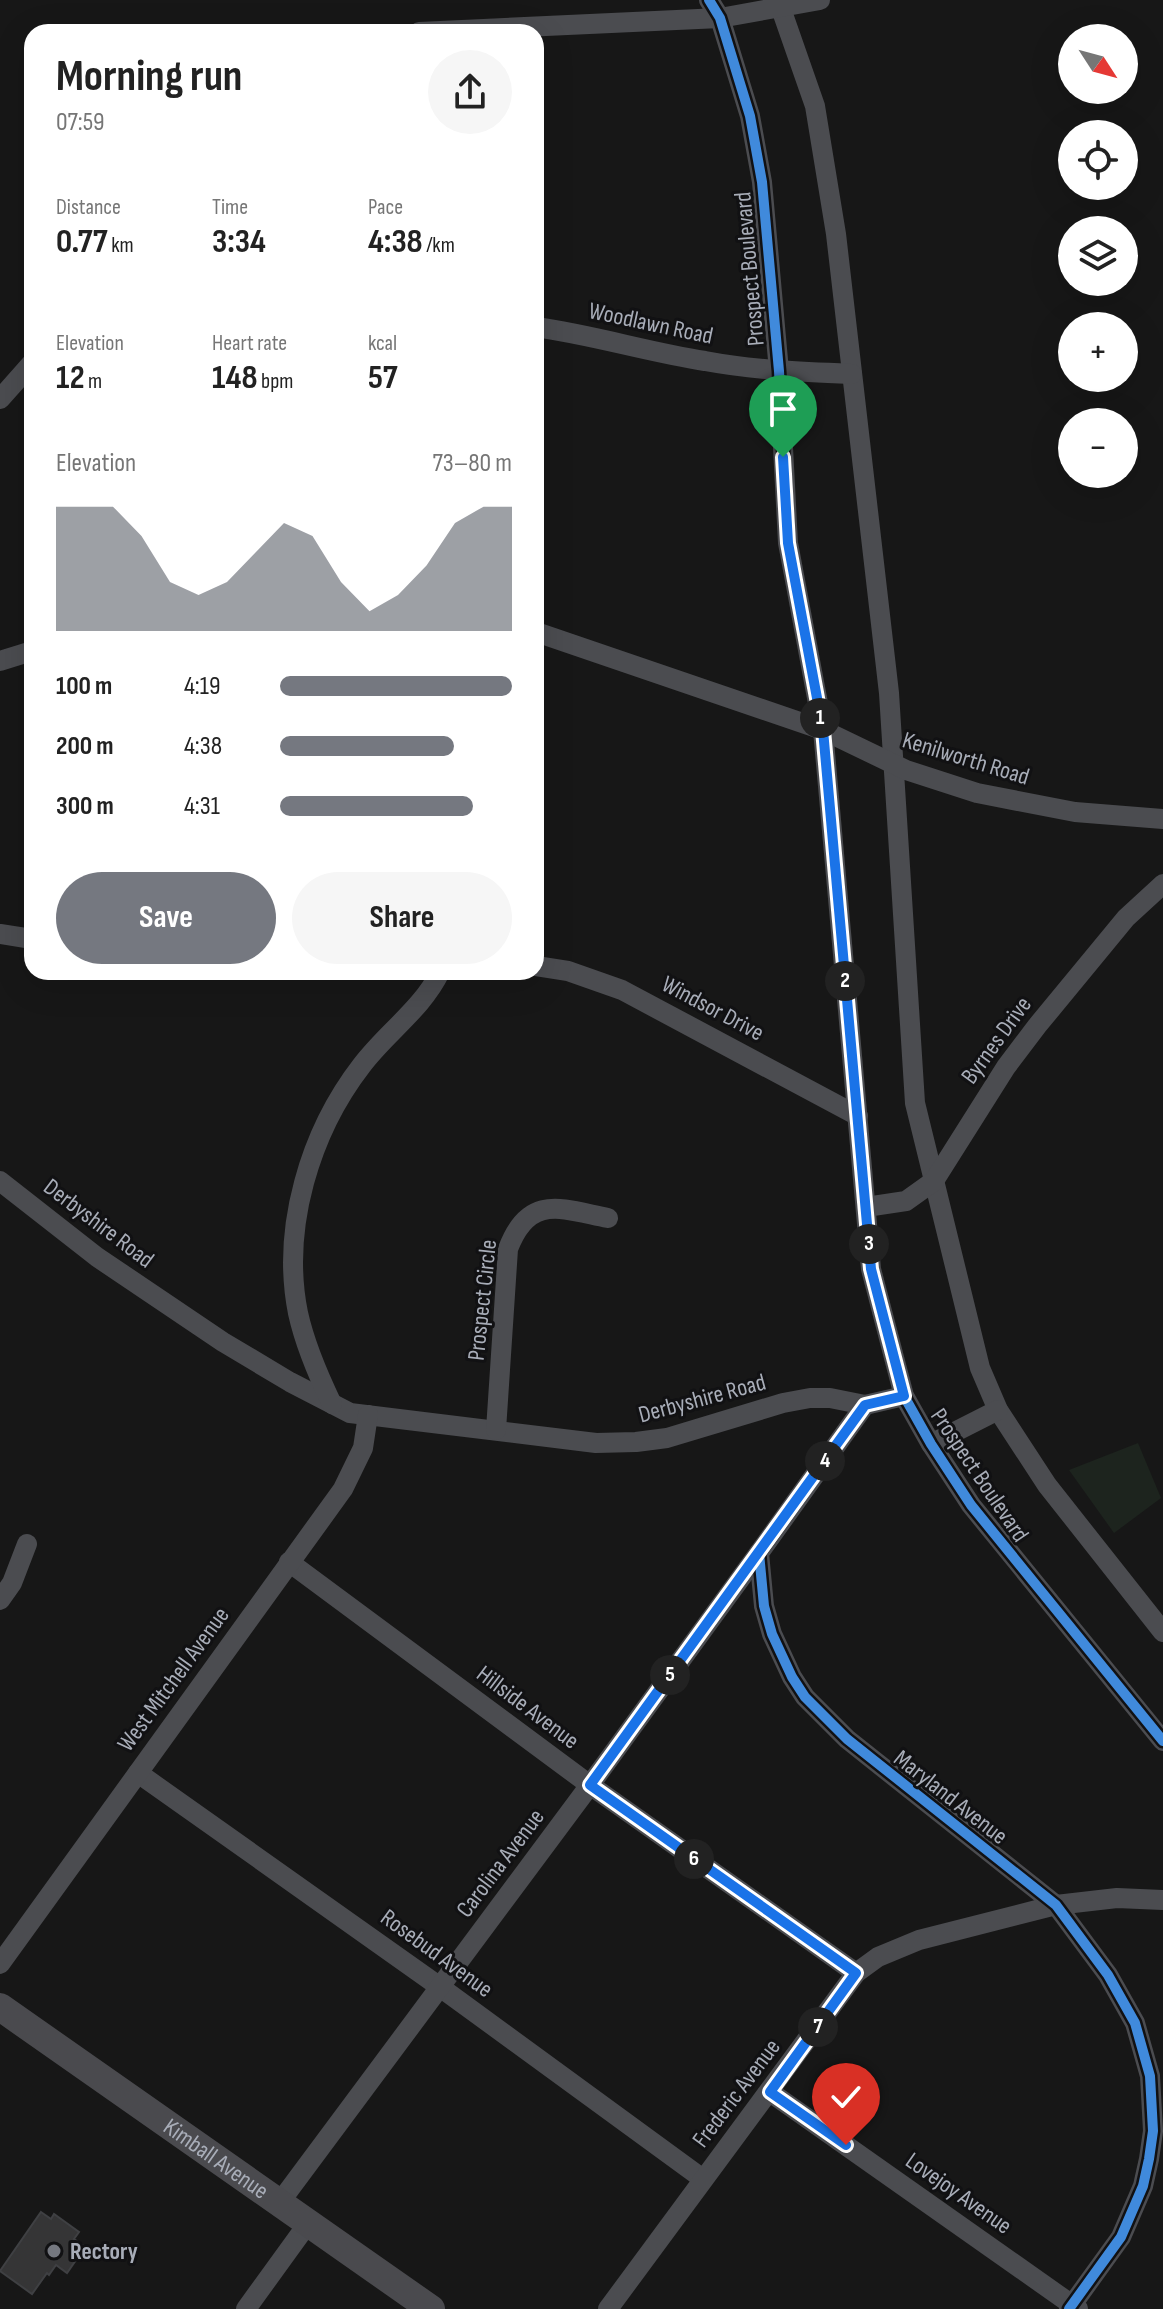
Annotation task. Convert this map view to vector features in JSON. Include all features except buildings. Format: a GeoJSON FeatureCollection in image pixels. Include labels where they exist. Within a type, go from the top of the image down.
{"type":"FeatureCollection","features":[{"type":"Feature","properties":{"kind":"main road","name":"Kimball Avenue"},"geometry":{"type":"LineString","coordinates":[[0,2007],[431,2309]]}},
{"type":"Feature","properties":{"kind":"street","name":"Prospect Boulevard"},"geometry":{"type":"LineString","coordinates":[[709,0],[720,18],[750,116],[762,182],[779,371],[788,543],[823,730],[871,1269],[904,1396],[931,1444],[980,1517],[1163,1741]]}},
{"type":"Feature","properties":{"kind":"street"},"geometry":{"type":"LineString","coordinates":[[544,26],[720,18],[779,4],[820,0]]}},
{"type":"Feature","properties":{"kind":"street","name":"Prospect Boulevard"},"geometry":{"type":"LineString","coordinates":[[779,4],[815,106],[836,234],[889,693],[915,1103],[980,1368],[998,1410],[1047,1485],[1163,1632]]}},
{"type":"Feature","properties":{"kind":"street","name":"Woodlawn Road"},"geometry":{"type":"LineString","coordinates":[[544,328],[704,361],[779,371],[852,374]]}},
{"type":"Feature","properties":{"kind":"street"},"geometry":{"type":"LineString","coordinates":[[0,399],[24,372]]}},
{"type":"Feature","properties":{"kind":"street","name":"Kenilworth Road"},"geometry":{"type":"LineString","coordinates":[[544,635],[823,730],[894,764],[977,793],[1087,814],[1163,819]]}},
{"type":"Feature","properties":{"kind":"street"},"geometry":{"type":"LineString","coordinates":[[0,661],[24,654]]}},
{"type":"Feature","properties":{"kind":"street","name":"Byrnes Drive"},"geometry":{"type":"LineString","coordinates":[[866,1207],[906,1201],[934,1181],[999,1078],[1037,1026],[1126,918],[1163,884]]}},
{"type":"Feature","properties":{"kind":"street"},"geometry":{"type":"LineString","coordinates":[[0,934],[24,938]]}},
{"type":"Feature","properties":{"kind":"street","name":"Windsor Drive"},"geometry":{"type":"LineString","coordinates":[[544,967],[568,971],[622,990],[858,1116]]}},
{"type":"Feature","properties":{"kind":"street"},"geometry":{"type":"LineString","coordinates":[[332,1404],[311,1357],[295,1291],[295,1243],[305,1179],[319,1138],[344,1091],[383,1040],[421,1003],[435,980]]}},
{"type":"Feature","properties":{"kind":"street","name":"Derbyshire Road"},"geometry":{"type":"LineString","coordinates":[[0,1181],[97,1257],[223,1342],[350,1413],[596,1443],[636,1442],[667,1438],[783,1403],[810,1398],[830,1398],[865,1405],[904,1396]]}},
{"type":"Feature","properties":{"kind":"street","name":"Prospect Circle"},"geometry":{"type":"LineString","coordinates":[[496,1430],[508,1249],[514,1232],[524,1219],[538,1209],[555,1207],[608,1218]]}},
{"type":"Feature","properties":{"kind":"street"},"geometry":{"type":"LineString","coordinates":[[759,1553],[865,1405]]}},
{"type":"Feature","properties":{"kind":"street"},"geometry":{"type":"LineString","coordinates":[[931,1444],[998,1410]]}},
{"type":"Feature","properties":{"kind":"street","name":"West Mitchell Avenue"},"geometry":{"type":"LineString","coordinates":[[0,1964],[343,1489],[363,1448],[368,1415]]}},
{"type":"Feature","properties":{"kind":"street"},"geometry":{"type":"LineString","coordinates":[[0,1600],[12,1583],[27,1544]]}},
{"type":"Feature","properties":{"kind":"street","name":"Carolina Avenue"},"geometry":{"type":"LineString","coordinates":[[280,2202],[759,1553]]}},
{"type":"Feature","properties":{"kind":"street","name":"Maryland Avenue"},"geometry":{"type":"LineString","coordinates":[[759,1553],[764,1606],[772,1634],[805,1697],[847,1739],[1056,1905],[1123,1998],[1139,2036],[1150,2076],[1153,2131],[1143,2186],[1121,2237],[1073,2308]]}},
{"type":"Feature","properties":{"kind":"street","name":"Hillside Avenue"},"geometry":{"type":"LineString","coordinates":[[289,1562],[590,1785],[856,1973]]}},
{"type":"Feature","properties":{"kind":"street","name":"Rosebud Avenue"},"geometry":{"type":"LineString","coordinates":[[138,1773],[440,1987],[703,2179]]}},
{"type":"Feature","properties":{"kind":"street","name":"Frederic Avenue"},"geometry":{"type":"LineString","coordinates":[[608,2309],[856,1973],[878,1957],[919,1940],[1056,1905],[1117,1898],[1163,1900]]}},
{"type":"Feature","properties":{"kind":"street","name":"Lovejoy Avenue"},"geometry":{"type":"LineString","coordinates":[[770,2092],[1073,2308]]}},
{"type":"Feature","properties":{"kind":"street"},"geometry":{"type":"LineString","coordinates":[[246,2309],[309,2222]]}},
{"type":"Feature","properties":{"kind":"shaded area"},"geometry":{"type":"Polygon","coordinates":[[[1138,1443],[1161,1498],[1114,1533],[1069,1470],[1138,1443]]]}},
{"type":"Feature","properties":{"kind":"cycle path"},"geometry":{"type":"LineString","coordinates":[[709,0],[720,18],[750,116],[762,182],[779,371],[788,543],[823,730],[871,1269],[904,1396],[971,1505],[1163,1741]]}},
{"type":"Feature","properties":{"kind":"cycle path"},"geometry":{"type":"LineString","coordinates":[[865,1405],[759,1553],[764,1606],[772,1634],[805,1697],[847,1739],[1056,1905],[1108,1975],[1135,2023],[1150,2076],[1153,2131],[1143,2186],[1121,2237],[1069,2309]]}},
{"type":"Feature","properties":{"kind":"place","name":"Rectory"},"geometry":{"type":"Point","coordinates":[54,2251]}},
{"type":"Feature","properties":{"kind":"route"},"geometry":{"type":"LineString","coordinates":[[783,457],[788,543],[823,730],[871,1269],[904,1396],[865,1405],[590,1785],[856,1973],[770,2092],[846,2145]]}}]}
